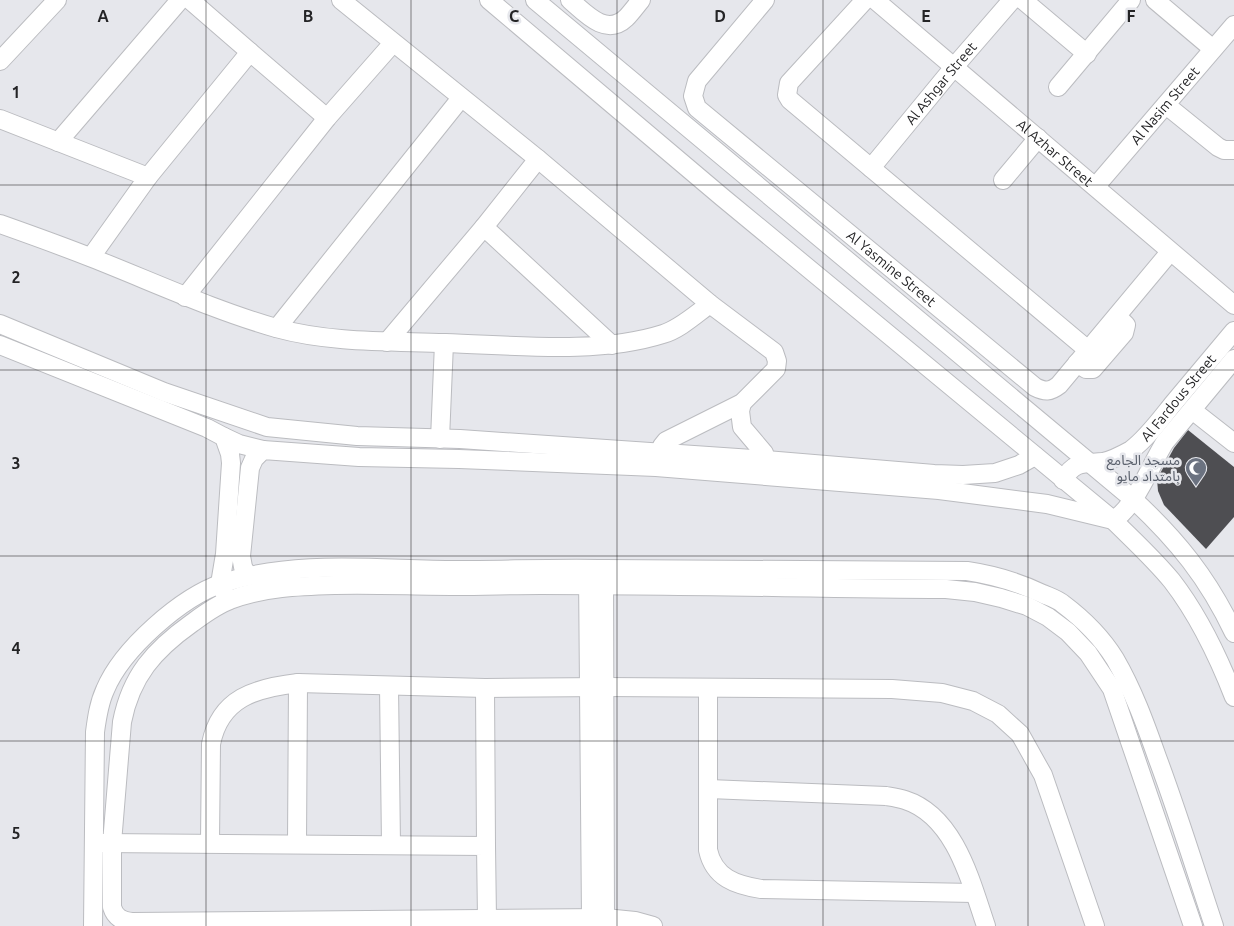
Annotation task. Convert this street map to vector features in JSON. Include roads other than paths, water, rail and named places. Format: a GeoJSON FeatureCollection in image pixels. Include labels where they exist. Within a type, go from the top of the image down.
{"type":"FeatureCollection","features":[{"type":"Feature","properties":{"kind":"street"},"geometry":{"type":"LineString","coordinates":[[0,61],[57,0]]}},
{"type":"Feature","properties":{"kind":"street"},"geometry":{"type":"LineString","coordinates":[[58,142],[180,0]]}},
{"type":"Feature","properties":{"kind":"street"},"geometry":{"type":"LineString","coordinates":[[190,0],[328,118]]}},
{"type":"Feature","properties":{"kind":"street"},"geometry":{"type":"LineString","coordinates":[[341,0],[538,159],[710,304],[746,329],[774,352],[776,356],[776,369],[742,403],[672,437],[662,446],[658,460]]}},
{"type":"Feature","properties":{"kind":"street"},"geometry":{"type":"LineString","coordinates":[[489,0],[722,197],[1113,520],[1156,562],[1189,606],[1220,664],[1234,697]]}},
{"type":"Feature","properties":{"kind":"street"},"geometry":{"type":"LineString","coordinates":[[534,0],[1133,499],[1154,518],[1191,559],[1232,622]]}},
{"type":"Feature","properties":{"kind":"street"},"geometry":{"type":"LineString","coordinates":[[570,0],[605,26],[620,23],[641,0]]}},
{"type":"Feature","properties":{"kind":"street","name":"Al Yasmine Street"},"geometry":{"type":"LineString","coordinates":[[765,0],[701,75],[694,88],[693,96],[697,108],[1035,388],[1043,391],[1052,390],[1059,385],[1170,252]]}},
{"type":"Feature","properties":{"kind":"street"},"geometry":{"type":"LineString","coordinates":[[864,0],[789,83],[786,95],[1082,356]]}},
{"type":"Feature","properties":{"kind":"street","name":"Al Azhar Street"},"geometry":{"type":"LineString","coordinates":[[876,0],[1234,305]]}},
{"type":"Feature","properties":{"kind":"street","name":"Al Ashgar Street"},"geometry":{"type":"LineString","coordinates":[[871,168],[1012,0]]}},
{"type":"Feature","properties":{"kind":"street"},"geometry":{"type":"LineString","coordinates":[[1023,0],[1087,54]]}},
{"type":"Feature","properties":{"kind":"street"},"geometry":{"type":"LineString","coordinates":[[1058,87],[1132,0]]}},
{"type":"Feature","properties":{"kind":"street"},"geometry":{"type":"LineString","coordinates":[[1155,0],[1212,49]]}},
{"type":"Feature","properties":{"kind":"street","name":"Al Nasim Street"},"geometry":{"type":"LineString","coordinates":[[1096,186],[1234,25]]}},
{"type":"Feature","properties":{"kind":"street"},"geometry":{"type":"LineString","coordinates":[[185,297],[328,118],[393,43]]}},
{"type":"Feature","properties":{"kind":"street"},"geometry":{"type":"LineString","coordinates":[[91,258],[148,177],[250,52]]}},
{"type":"Feature","properties":{"kind":"street"},"geometry":{"type":"LineString","coordinates":[[277,328],[461,98]]}},
{"type":"Feature","properties":{"kind":"street"},"geometry":{"type":"LineString","coordinates":[[1166,105],[1218,147],[1224,150],[1234,150]]}},
{"type":"Feature","properties":{"kind":"street"},"geometry":{"type":"LineString","coordinates":[[0,119],[148,177]]}},
{"type":"Feature","properties":{"kind":"street"},"geometry":{"type":"LineString","coordinates":[[714,150],[728,133]]}},
{"type":"Feature","properties":{"kind":"street"},"geometry":{"type":"LineString","coordinates":[[1003,180],[1038,138]]}},
{"type":"Feature","properties":{"kind":"street"},"geometry":{"type":"LineString","coordinates":[[386,342],[484,228],[538,159]]}},
{"type":"Feature","properties":{"kind":"street"},"geometry":{"type":"LineString","coordinates":[[0,224],[91,258],[185,297],[277,328],[326,337],[386,342],[532,347],[612,345],[665,334],[710,304]]}},
{"type":"Feature","properties":{"kind":"street"},"geometry":{"type":"LineString","coordinates":[[484,228],[612,345]]}},
{"type":"Feature","properties":{"kind":"street"},"geometry":{"type":"LineString","coordinates":[[932,331],[933,303]]}},
{"type":"Feature","properties":{"kind":"street"},"geometry":{"type":"LineString","coordinates":[[0,324],[164,392],[267,427],[357,436],[440,438],[658,460],[766,468],[962,475],[995,473],[1019,465],[1035,456]]}},
{"type":"Feature","properties":{"kind":"street","name":"Al Fardous Street"},"geometry":{"type":"LineString","coordinates":[[1064,480],[1074,467],[1087,462],[1111,459],[1133,448],[1163,416],[1234,331]]}},
{"type":"Feature","properties":{"kind":"street"},"geometry":{"type":"LineString","coordinates":[[440,438],[444,343]]}},
{"type":"Feature","properties":{"kind":"street"},"geometry":{"type":"LineString","coordinates":[[0,345],[207,428],[239,444],[263,450],[359,457],[658,460]]}},
{"type":"Feature","properties":{"kind":"street","name":"Al Fardous Street"},"geometry":{"type":"LineString","coordinates":[[1113,520],[1125,511],[1156,456],[1234,359]]}},
{"type":"Feature","properties":{"kind":"street"},"geometry":{"type":"LineString","coordinates":[[742,403],[740,411],[742,426],[764,453],[766,468]]}},
{"type":"Feature","properties":{"kind":"street"},"geometry":{"type":"LineString","coordinates":[[1192,410],[1234,444]]}},
{"type":"Feature","properties":{"kind":"street"},"geometry":{"type":"LineString","coordinates":[[224,437],[231,463],[225,554],[220,584],[228,600]]}},
{"type":"Feature","properties":{"kind":"street"},"geometry":{"type":"LineString","coordinates":[[459,459],[460,440]]}},
{"type":"Feature","properties":{"kind":"street"},"geometry":{"type":"LineString","coordinates":[[248,576],[243,567],[242,556],[250,468],[254,459],[263,450]]}},
{"type":"Feature","properties":{"kind":"street"},"geometry":{"type":"LineString","coordinates":[[766,468],[1047,504],[1113,520]]}},
{"type":"Feature","properties":{"kind":"street"},"geometry":{"type":"LineString","coordinates":[[93,926],[95,732],[98,711],[112,676],[141,639],[163,620],[192,599],[220,584],[248,576],[298,570],[350,568],[455,570],[800,588],[946,589],[975,592],[1027,606],[1048,617],[1068,632],[1088,653],[1112,689],[1193,926]]}},
{"type":"Feature","properties":{"kind":"street"},"geometry":{"type":"LineString","coordinates":[[800,588],[801,570]]}},
{"type":"Feature","properties":{"kind":"street"},"geometry":{"type":"LineString","coordinates":[[653,926],[635,921],[598,918],[516,922],[487,919],[126,922],[117,916],[112,907],[112,843],[125,705],[140,674],[155,654],[174,635],[228,600],[283,587],[801,570],[967,571],[988,574],[1012,580],[1061,602],[1083,620],[1101,640],[1114,659],[1134,695],[1172,798],[1214,926]]}},
{"type":"Feature","properties":{"kind":"street"},"geometry":{"type":"LineString","coordinates":[[596,577],[598,918]]}},
{"type":"Feature","properties":{"kind":"street"},"geometry":{"type":"LineString","coordinates":[[210,843],[211,744],[213,732],[225,712],[237,701],[253,691],[272,686],[298,683],[486,688],[892,689],[942,693],[973,701],[998,714],[1020,734],[1043,775],[1095,926]]}},
{"type":"Feature","properties":{"kind":"street"},"geometry":{"type":"LineString","coordinates":[[297,844],[298,683]]}},
{"type":"Feature","properties":{"kind":"street"},"geometry":{"type":"LineString","coordinates":[[389,686],[391,845]]}},
{"type":"Feature","properties":{"kind":"street"},"geometry":{"type":"LineString","coordinates":[[486,688],[487,919]]}},
{"type":"Feature","properties":{"kind":"street"},"geometry":{"type":"LineString","coordinates":[[708,688],[708,850],[715,869],[724,876],[734,882],[761,889],[974,893]]}},
{"type":"Feature","properties":{"kind":"street"},"geometry":{"type":"LineString","coordinates":[[709,789],[886,796],[906,800],[924,810],[938,823],[954,843],[967,872],[986,926]]}},
{"type":"Feature","properties":{"kind":"street"},"geometry":{"type":"LineString","coordinates":[[93,843],[486,846]]}},
{"type":"Feature","properties":{"kind":"place","name":"مسجد الجامع بامتداد مايو"},"geometry":{"type":"Point","coordinates":[1196,487]}}]}
